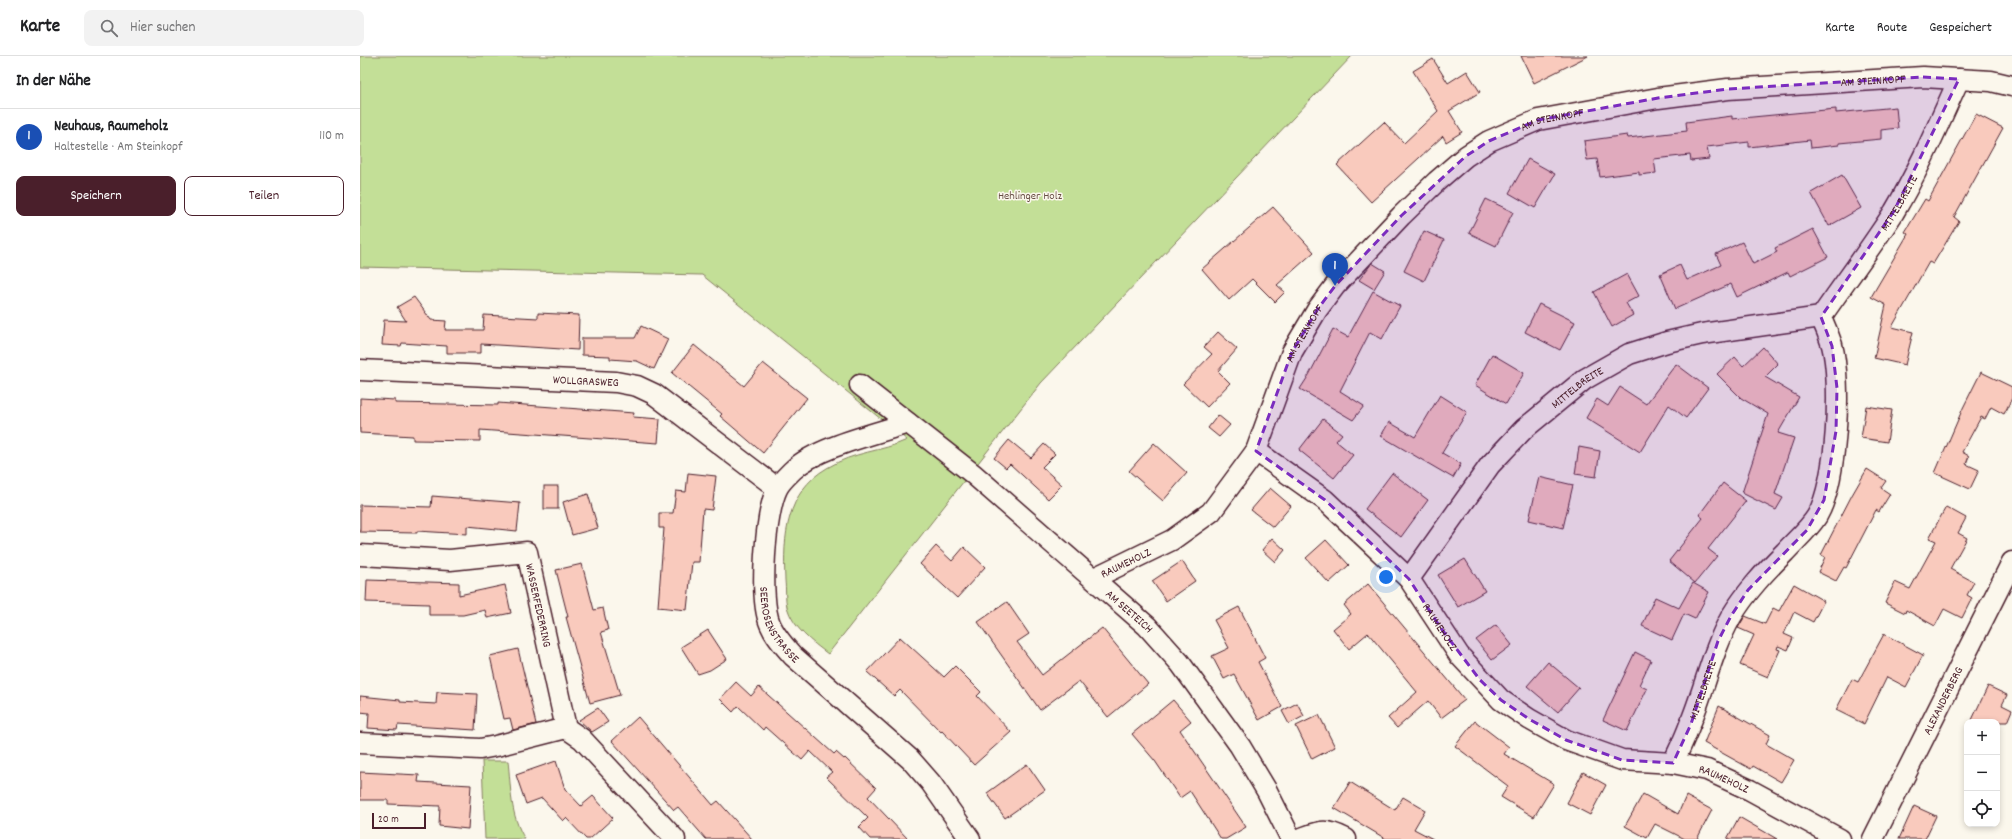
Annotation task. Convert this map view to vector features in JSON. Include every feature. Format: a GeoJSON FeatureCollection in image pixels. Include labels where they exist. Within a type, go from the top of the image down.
{"type":"FeatureCollection","features":[{"type":"Feature","properties":{"kind":"street","name":"AM STEINKOPF"},"geometry":{"type":"LineString","coordinates":[[1256,451],[1292,352],[1317,310],[1335,286],[1422,196],[1466,156],[1489,141],[1538,120],[1658,98],[1728,89],[1923,77],[1991,81],[2012,86]]}},
{"type":"Feature","properties":{"kind":"street","name":"MITTELBREITE"},"geometry":{"type":"LineString","coordinates":[[1409,579],[1490,465],[1524,429],[1585,379],[1629,354],[1667,342],[1702,334],[1821,317],[1857,267],[1894,211],[1924,155],[1960,79]]}},
{"type":"Feature","properties":{"kind":"street","name":"MITTELBREITE"},"geometry":{"type":"LineString","coordinates":[[1673,763],[1690,724],[1718,641],[1731,616],[1748,590],[1807,530],[1818,515],[1824,500],[1830,477],[1836,431],[1837,388],[1832,346],[1821,317]]}},
{"type":"Feature","properties":{"kind":"street","name":"WOLLGRASWEG"},"geometry":{"type":"LineString","coordinates":[[360,370],[616,382],[637,386],[654,394],[777,488]]}},
{"type":"Feature","properties":{"kind":"street","name":"AM SEETEICH"},"geometry":{"type":"LineString","coordinates":[[860,385],[972,473],[1094,578],[1147,626],[1180,663],[1208,698],[1263,784],[1291,839]]}},
{"type":"Feature","properties":{"kind":"street","name":"SEEROSENSTRASSE"},"geometry":{"type":"LineString","coordinates":[[908,423],[814,455],[793,469],[777,488],[770,510],[763,586],[765,607],[770,624],[779,640],[793,656],[910,759],[931,783],[970,839]]}},
{"type":"Feature","properties":{"kind":"street","name":"RAUMEHOLZ"},"geometry":{"type":"LineString","coordinates":[[1094,578],[1172,540],[1194,526],[1211,512],[1256,451],[1325,500],[1409,579],[1459,655],[1501,700],[1529,720],[1566,740],[1622,760],[1673,763],[1707,770],[1750,790],[1840,839]]}},
{"type":"Feature","properties":{"kind":"street","name":"WASSERFEDERRING"},"geometry":{"type":"LineString","coordinates":[[360,555],[450,560],[527,552],[566,728]]}},
{"type":"Feature","properties":{"kind":"street","name":"ALEXANDERBERG"},"geometry":{"type":"LineString","coordinates":[[1873,839],[2012,562]]}},
{"type":"Feature","properties":{"kind":"street"},"geometry":{"type":"LineString","coordinates":[[360,743],[480,749],[566,728],[582,739],[675,839]]}},
{"type":"Feature","properties":{"kind":"street"},"geometry":{"type":"LineString","coordinates":[[1299,839],[1319,831],[1331,832],[1346,839]]}},
{"type":"Feature","properties":{"kind":"highlighted area"},"geometry":{"type":"Polygon","coordinates":[[[1923,77],[1959,79],[1894,211],[1821,317],[1832,346],[1837,388],[1836,431],[1824,500],[1807,530],[1748,590],[1731,616],[1718,641],[1691,724],[1673,763],[1622,760],[1566,740],[1529,719],[1501,700],[1480,680],[1440,627],[1409,579],[1325,500],[1256,451],[1292,352],[1317,310],[1335,286],[1401,216],[1466,156],[1489,141],[1538,120],[1658,98],[1728,89],[1923,77]]]}},
{"type":"Feature","properties":{"kind":"green space","name":"Hehlinger Holz"},"geometry":{"type":"Polygon","coordinates":[[[360,56],[1352,56],[1041,383],[828,654],[798,628],[787,607],[785,547],[790,516],[795,502],[803,489],[813,478],[837,462],[907,440],[702,275],[360,267],[360,56]]]}},
{"type":"Feature","properties":{"kind":"green space"},"geometry":{"type":"Polygon","coordinates":[[[482,761],[508,761],[516,821],[525,839],[485,839],[482,761]]]}},
{"type":"Feature","properties":{"kind":"building"},"geometry":{"type":"Polygon","coordinates":[[[1521,56],[1588,56],[1534,83],[1521,56]]]}},
{"type":"Feature","properties":{"kind":"building"},"geometry":{"type":"Polygon","coordinates":[[[1433,59],[1448,83],[1467,71],[1480,92],[1449,111],[1462,132],[1446,142],[1443,136],[1371,202],[1337,165],[1384,122],[1404,143],[1438,111],[1413,71],[1433,59]]]}},
{"type":"Feature","properties":{"kind":"building"},"geometry":{"type":"Polygon","coordinates":[[[1896,107],[1898,128],[1881,130],[1881,139],[1839,143],[1839,145],[1811,148],[1810,140],[1749,147],[1749,142],[1707,147],[1709,159],[1691,161],[1690,155],[1654,159],[1656,173],[1639,175],[1639,172],[1600,177],[1597,159],[1587,160],[1584,141],[1627,135],[1628,138],[1687,131],[1686,122],[1732,116],[1732,119],[1836,109],[1836,113],[1896,107]]]}},
{"type":"Feature","properties":{"kind":"building"},"geometry":{"type":"Polygon","coordinates":[[[1976,114],[2003,128],[1954,217],[1959,221],[1933,264],[1929,262],[1892,327],[1913,332],[1905,365],[1874,358],[1886,305],[1871,297],[1908,234],[1905,232],[1925,199],[1928,201],[1976,114]]]}},
{"type":"Feature","properties":{"kind":"building"},"geometry":{"type":"Polygon","coordinates":[[[1528,159],[1555,174],[1535,208],[1509,193],[1528,159]]]}},
{"type":"Feature","properties":{"kind":"building"},"geometry":{"type":"Polygon","coordinates":[[[1842,175],[1861,208],[1829,226],[1811,193],[1842,175]]]}},
{"type":"Feature","properties":{"kind":"building"},"geometry":{"type":"Polygon","coordinates":[[[1486,199],[1513,212],[1496,246],[1469,233],[1486,199]]]}},
{"type":"Feature","properties":{"kind":"building"},"geometry":{"type":"Polygon","coordinates":[[[1273,207],[1314,252],[1277,285],[1285,292],[1275,302],[1252,279],[1229,300],[1202,269],[1273,207]]]}},
{"type":"Feature","properties":{"kind":"building"},"geometry":{"type":"Polygon","coordinates":[[[1813,229],[1828,257],[1790,276],[1788,272],[1737,297],[1731,284],[1675,309],[1660,274],[1680,265],[1687,280],[1721,265],[1716,254],[1742,242],[1753,264],[1777,252],[1775,248],[1813,229]]]}},
{"type":"Feature","properties":{"kind":"building"},"geometry":{"type":"Polygon","coordinates":[[[1424,231],[1444,240],[1424,281],[1404,271],[1424,231]]]}},
{"type":"Feature","properties":{"kind":"building"},"geometry":{"type":"Polygon","coordinates":[[[1372,263],[1385,271],[1374,289],[1359,280],[1372,263]]]}},
{"type":"Feature","properties":{"kind":"building"},"geometry":{"type":"Polygon","coordinates":[[[1627,274],[1639,296],[1626,303],[1633,315],[1612,327],[1594,292],[1627,274]]]}},
{"type":"Feature","properties":{"kind":"building"},"geometry":{"type":"Polygon","coordinates":[[[1373,291],[1400,306],[1382,339],[1370,332],[1340,391],[1364,406],[1353,420],[1300,389],[1333,329],[1348,337],[1373,291]]]}},
{"type":"Feature","properties":{"kind":"building"},"geometry":{"type":"Polygon","coordinates":[[[414,297],[431,320],[446,321],[445,330],[483,330],[484,315],[538,318],[538,313],[579,315],[578,350],[481,344],[481,353],[447,353],[447,346],[402,343],[401,346],[382,345],[384,320],[406,321],[397,307],[414,297]]]}},
{"type":"Feature","properties":{"kind":"building"},"geometry":{"type":"Polygon","coordinates":[[[1539,304],[1575,322],[1560,350],[1525,332],[1539,304]]]}},
{"type":"Feature","properties":{"kind":"building"},"geometry":{"type":"Polygon","coordinates":[[[641,326],[668,339],[654,369],[637,361],[610,359],[610,356],[582,355],[582,338],[635,338],[641,326]]]}},
{"type":"Feature","properties":{"kind":"building"},"geometry":{"type":"Polygon","coordinates":[[[1218,332],[1237,349],[1218,371],[1230,383],[1207,407],[1183,384],[1212,354],[1204,347],[1218,332]]]}},
{"type":"Feature","properties":{"kind":"building"},"geometry":{"type":"Polygon","coordinates":[[[694,345],[744,386],[763,363],[807,398],[763,453],[720,416],[722,414],[672,373],[694,345]]]}},
{"type":"Feature","properties":{"kind":"building"},"geometry":{"type":"Polygon","coordinates":[[[1763,347],[1778,364],[1765,377],[1799,397],[1778,433],[1794,438],[1775,494],[1783,498],[1776,510],[1742,493],[1768,414],[1741,398],[1717,374],[1735,357],[1743,366],[1763,347]]]}},
{"type":"Feature","properties":{"kind":"building"},"geometry":{"type":"Polygon","coordinates":[[[1492,354],[1524,373],[1506,404],[1475,385],[1492,354]]]}},
{"type":"Feature","properties":{"kind":"building"},"geometry":{"type":"Polygon","coordinates":[[[1676,364],[1708,388],[1686,418],[1669,405],[1640,452],[1586,418],[1597,399],[1608,406],[1620,387],[1646,404],[1676,364]]]}},
{"type":"Feature","properties":{"kind":"building"},"geometry":{"type":"Polygon","coordinates":[[[1981,372],[2012,387],[2012,398],[2004,414],[1991,407],[1985,419],[1981,417],[1962,452],[1969,456],[1966,464],[1979,470],[1970,489],[1935,473],[1963,408],[1981,372]]]}},
{"type":"Feature","properties":{"kind":"building"},"geometry":{"type":"Polygon","coordinates":[[[1440,395],[1467,412],[1442,453],[1461,464],[1453,478],[1381,436],[1389,422],[1415,437],[1440,395]]]}},
{"type":"Feature","properties":{"kind":"building"},"geometry":{"type":"Polygon","coordinates":[[[360,398],[395,400],[395,403],[498,405],[498,403],[634,413],[633,417],[660,419],[658,443],[480,430],[480,441],[413,440],[413,436],[360,433],[360,398]]]}},
{"type":"Feature","properties":{"kind":"building"},"geometry":{"type":"Polygon","coordinates":[[[1866,406],[1892,410],[1887,442],[1861,438],[1866,406]]]}},
{"type":"Feature","properties":{"kind":"building"},"geometry":{"type":"Polygon","coordinates":[[[1218,415],[1230,425],[1219,437],[1208,428],[1218,415]]]}},
{"type":"Feature","properties":{"kind":"building"},"geometry":{"type":"Polygon","coordinates":[[[1323,419],[1342,434],[1336,441],[1353,455],[1334,478],[1299,450],[1323,419]]]}},
{"type":"Feature","properties":{"kind":"building"},"geometry":{"type":"Polygon","coordinates":[[[1009,440],[1031,458],[1044,444],[1055,454],[1042,467],[1062,485],[1048,499],[1010,464],[1006,468],[994,458],[1009,440]]]}},
{"type":"Feature","properties":{"kind":"building"},"geometry":{"type":"Polygon","coordinates":[[[1154,443],[1187,473],[1163,501],[1129,471],[1154,443]]]}},
{"type":"Feature","properties":{"kind":"building"},"geometry":{"type":"Polygon","coordinates":[[[1579,447],[1600,451],[1596,477],[1575,474],[1579,447]]]}},
{"type":"Feature","properties":{"kind":"building"},"geometry":{"type":"Polygon","coordinates":[[[1867,469],[1886,481],[1881,488],[1890,494],[1879,512],[1876,510],[1846,568],[1844,567],[1836,581],[1818,572],[1825,557],[1821,555],[1867,469]]]}},
{"type":"Feature","properties":{"kind":"building"},"geometry":{"type":"Polygon","coordinates":[[[688,473],[716,476],[712,510],[703,509],[699,562],[692,562],[687,610],[658,607],[664,528],[659,528],[659,513],[673,513],[676,491],[686,492],[688,473]]]}},
{"type":"Feature","properties":{"kind":"building"},"geometry":{"type":"Polygon","coordinates":[[[1392,473],[1428,500],[1401,537],[1365,509],[1392,473]]]}},
{"type":"Feature","properties":{"kind":"building"},"geometry":{"type":"Polygon","coordinates":[[[1539,477],[1573,485],[1563,528],[1529,520],[1539,477]]]}},
{"type":"Feature","properties":{"kind":"building"},"geometry":{"type":"Polygon","coordinates":[[[1723,483],[1746,501],[1708,549],[1717,556],[1695,583],[1669,561],[1703,518],[1699,515],[1723,483]]]}},
{"type":"Feature","properties":{"kind":"building"},"geometry":{"type":"Polygon","coordinates":[[[544,486],[558,486],[558,509],[544,509],[544,486]]]}},
{"type":"Feature","properties":{"kind":"building"},"geometry":{"type":"Polygon","coordinates":[[[1270,488],[1291,506],[1273,527],[1251,510],[1270,488]]]}},
{"type":"Feature","properties":{"kind":"building"},"geometry":{"type":"Polygon","coordinates":[[[588,494],[598,528],[572,535],[563,502],[588,494]]]}},
{"type":"Feature","properties":{"kind":"building"},"geometry":{"type":"Polygon","coordinates":[[[432,496],[520,503],[517,531],[467,526],[467,534],[417,531],[417,533],[360,532],[360,505],[431,507],[432,496]]]}},
{"type":"Feature","properties":{"kind":"building"},"geometry":{"type":"Polygon","coordinates":[[[1946,507],[1966,518],[1958,533],[1967,538],[1950,569],[1974,582],[1967,595],[1972,598],[1962,618],[1944,609],[1935,626],[1906,610],[1905,613],[1885,603],[1895,582],[1910,589],[1936,541],[1929,538],[1946,507]]]}},
{"type":"Feature","properties":{"kind":"building"},"geometry":{"type":"Polygon","coordinates":[[[1272,538],[1285,550],[1275,562],[1262,550],[1272,538]]]}},
{"type":"Feature","properties":{"kind":"building"},"geometry":{"type":"Polygon","coordinates":[[[1326,540],[1349,565],[1329,583],[1306,558],[1326,540]]]}},
{"type":"Feature","properties":{"kind":"building"},"geometry":{"type":"Polygon","coordinates":[[[936,546],[952,561],[964,547],[985,567],[957,598],[920,564],[936,546]]]}},
{"type":"Feature","properties":{"kind":"building"},"geometry":{"type":"Polygon","coordinates":[[[1465,559],[1485,591],[1458,607],[1438,575],[1465,559]]]}},
{"type":"Feature","properties":{"kind":"building"},"geometry":{"type":"Polygon","coordinates":[[[1182,561],[1195,581],[1166,601],[1152,581],[1182,561]]]}},
{"type":"Feature","properties":{"kind":"building"},"geometry":{"type":"Polygon","coordinates":[[[582,564],[594,610],[603,608],[608,630],[601,632],[620,695],[590,703],[566,617],[568,617],[556,570],[582,564]]]}},
{"type":"Feature","properties":{"kind":"building"},"geometry":{"type":"Polygon","coordinates":[[[367,580],[459,583],[459,595],[505,585],[511,613],[487,618],[485,610],[463,615],[429,615],[429,604],[366,602],[367,580]]]}},
{"type":"Feature","properties":{"kind":"building"},"geometry":{"type":"Polygon","coordinates":[[[1693,583],[1709,592],[1695,619],[1684,614],[1672,640],[1642,626],[1655,597],[1679,608],[1693,583]]]}},
{"type":"Feature","properties":{"kind":"building"},"geometry":{"type":"Polygon","coordinates":[[[1368,584],[1465,700],[1441,718],[1428,701],[1397,728],[1388,718],[1417,692],[1368,633],[1349,649],[1333,629],[1351,614],[1344,605],[1368,584]]]}},
{"type":"Feature","properties":{"kind":"building"},"geometry":{"type":"Polygon","coordinates":[[[1794,584],[1824,601],[1813,622],[1794,612],[1784,634],[1793,638],[1788,650],[1778,646],[1777,649],[1780,650],[1768,677],[1740,665],[1754,635],[1738,628],[1745,616],[1765,624],[1773,608],[1779,611],[1794,584]]]}},
{"type":"Feature","properties":{"kind":"building"},"geometry":{"type":"Polygon","coordinates":[[[1007,602],[1029,634],[1017,642],[1042,675],[1102,628],[1148,684],[1108,717],[1079,681],[1040,710],[978,622],[1007,602]]]}},
{"type":"Feature","properties":{"kind":"building"},"geometry":{"type":"Polygon","coordinates":[[[1239,607],[1265,658],[1258,662],[1282,707],[1259,720],[1234,674],[1224,679],[1212,656],[1229,648],[1214,620],[1239,607]]]}},
{"type":"Feature","properties":{"kind":"building"},"geometry":{"type":"Polygon","coordinates":[[[1496,625],[1512,645],[1492,660],[1476,640],[1496,625]]]}},
{"type":"Feature","properties":{"kind":"building"},"geometry":{"type":"Polygon","coordinates":[[[708,630],[727,659],[710,670],[698,674],[681,647],[708,630]]]}},
{"type":"Feature","properties":{"kind":"building"},"geometry":{"type":"Polygon","coordinates":[[[1884,634],[1923,655],[1906,687],[1887,677],[1864,724],[1836,710],[1852,679],[1858,682],[1884,634]]]}},
{"type":"Feature","properties":{"kind":"building"},"geometry":{"type":"Polygon","coordinates":[[[900,637],[944,677],[955,666],[981,692],[977,696],[1011,732],[974,765],[900,690],[894,696],[867,672],[900,637]]]}},
{"type":"Feature","properties":{"kind":"building"},"geometry":{"type":"Polygon","coordinates":[[[518,649],[536,724],[513,730],[510,718],[504,719],[490,656],[518,649]]]}},
{"type":"Feature","properties":{"kind":"building"},"geometry":{"type":"Polygon","coordinates":[[[1635,652],[1651,660],[1639,685],[1647,689],[1627,731],[1603,720],[1635,652]]]}},
{"type":"Feature","properties":{"kind":"building"},"geometry":{"type":"Polygon","coordinates":[[[1548,662],[1579,688],[1558,712],[1527,686],[1548,662]]]}},
{"type":"Feature","properties":{"kind":"building"},"geometry":{"type":"Polygon","coordinates":[[[736,682],[751,696],[759,687],[834,754],[836,752],[844,759],[845,758],[876,788],[868,797],[908,839],[870,839],[859,827],[868,818],[826,777],[832,772],[810,751],[802,760],[765,727],[763,730],[738,706],[733,712],[720,699],[736,682]]]}},
{"type":"Feature","properties":{"kind":"building"},"geometry":{"type":"Polygon","coordinates":[[[1988,686],[2007,695],[2002,705],[2012,710],[2007,722],[2000,722],[2000,719],[1972,719],[1988,686]]]}},
{"type":"Feature","properties":{"kind":"building"},"geometry":{"type":"Polygon","coordinates":[[[437,692],[477,694],[475,730],[398,725],[397,730],[368,728],[369,713],[360,712],[360,696],[400,700],[400,702],[436,704],[437,692]]]}},
{"type":"Feature","properties":{"kind":"building"},"geometry":{"type":"Polygon","coordinates":[[[1173,700],[1191,721],[1180,730],[1246,827],[1226,839],[1221,839],[1190,791],[1180,798],[1155,761],[1132,734],[1173,700]]]}},
{"type":"Feature","properties":{"kind":"building"},"geometry":{"type":"Polygon","coordinates":[[[1297,703],[1304,716],[1289,724],[1282,711],[1297,703]]]}},
{"type":"Feature","properties":{"kind":"building"},"geometry":{"type":"Polygon","coordinates":[[[1719,706],[1770,735],[1766,744],[1794,760],[1781,782],[1753,766],[1751,769],[1704,743],[1719,706]]]}},
{"type":"Feature","properties":{"kind":"building"},"geometry":{"type":"Polygon","coordinates":[[[598,708],[608,722],[592,732],[579,720],[598,708]]]}},
{"type":"Feature","properties":{"kind":"building"},"geometry":{"type":"Polygon","coordinates":[[[1319,715],[1335,747],[1312,759],[1296,726],[1319,715]]]}},
{"type":"Feature","properties":{"kind":"building"},"geometry":{"type":"Polygon","coordinates":[[[638,717],[713,805],[718,801],[752,839],[706,839],[678,807],[674,810],[612,741],[638,717]]]}},
{"type":"Feature","properties":{"kind":"building"},"geometry":{"type":"Polygon","coordinates":[[[1475,721],[1509,747],[1504,754],[1554,784],[1534,817],[1501,797],[1508,786],[1455,746],[1475,721]]]}},
{"type":"Feature","properties":{"kind":"building"},"geometry":{"type":"Polygon","coordinates":[[[556,761],[565,789],[581,806],[593,796],[613,818],[590,839],[586,839],[566,818],[563,821],[542,798],[526,804],[516,775],[556,761]]]}},
{"type":"Feature","properties":{"kind":"building"},"geometry":{"type":"Polygon","coordinates":[[[1027,764],[1045,790],[1005,818],[987,793],[1027,764]]]}},
{"type":"Feature","properties":{"kind":"building"},"geometry":{"type":"Polygon","coordinates":[[[360,772],[419,775],[418,782],[471,785],[468,829],[439,826],[440,806],[388,804],[388,800],[360,800],[360,772]]]}},
{"type":"Feature","properties":{"kind":"building"},"geometry":{"type":"Polygon","coordinates":[[[1583,772],[1606,785],[1590,815],[1567,803],[1583,772]]]}},
{"type":"Feature","properties":{"kind":"building"},"geometry":{"type":"Polygon","coordinates":[[[1350,782],[1395,810],[1403,797],[1425,810],[1414,829],[1433,839],[1386,839],[1334,808],[1350,782]]]}},
{"type":"Feature","properties":{"kind":"building"},"geometry":{"type":"Polygon","coordinates":[[[1643,794],[1678,814],[1686,796],[1712,810],[1697,839],[1685,839],[1655,824],[1647,838],[1625,826],[1643,794]]]}},
{"type":"Feature","properties":{"kind":"building"},"geometry":{"type":"Polygon","coordinates":[[[1914,806],[1936,816],[1925,839],[1899,839],[1914,806]]]}},
{"type":"Feature","properties":{"kind":"building"},"geometry":{"type":"Polygon","coordinates":[[[1739,817],[1777,839],[1727,839],[1739,817]]]}},
{"type":"Feature","properties":{"kind":"place","name":"Neuhaus, Raumeholz"},"geometry":{"type":"Point","coordinates":[1335,286]}}]}
